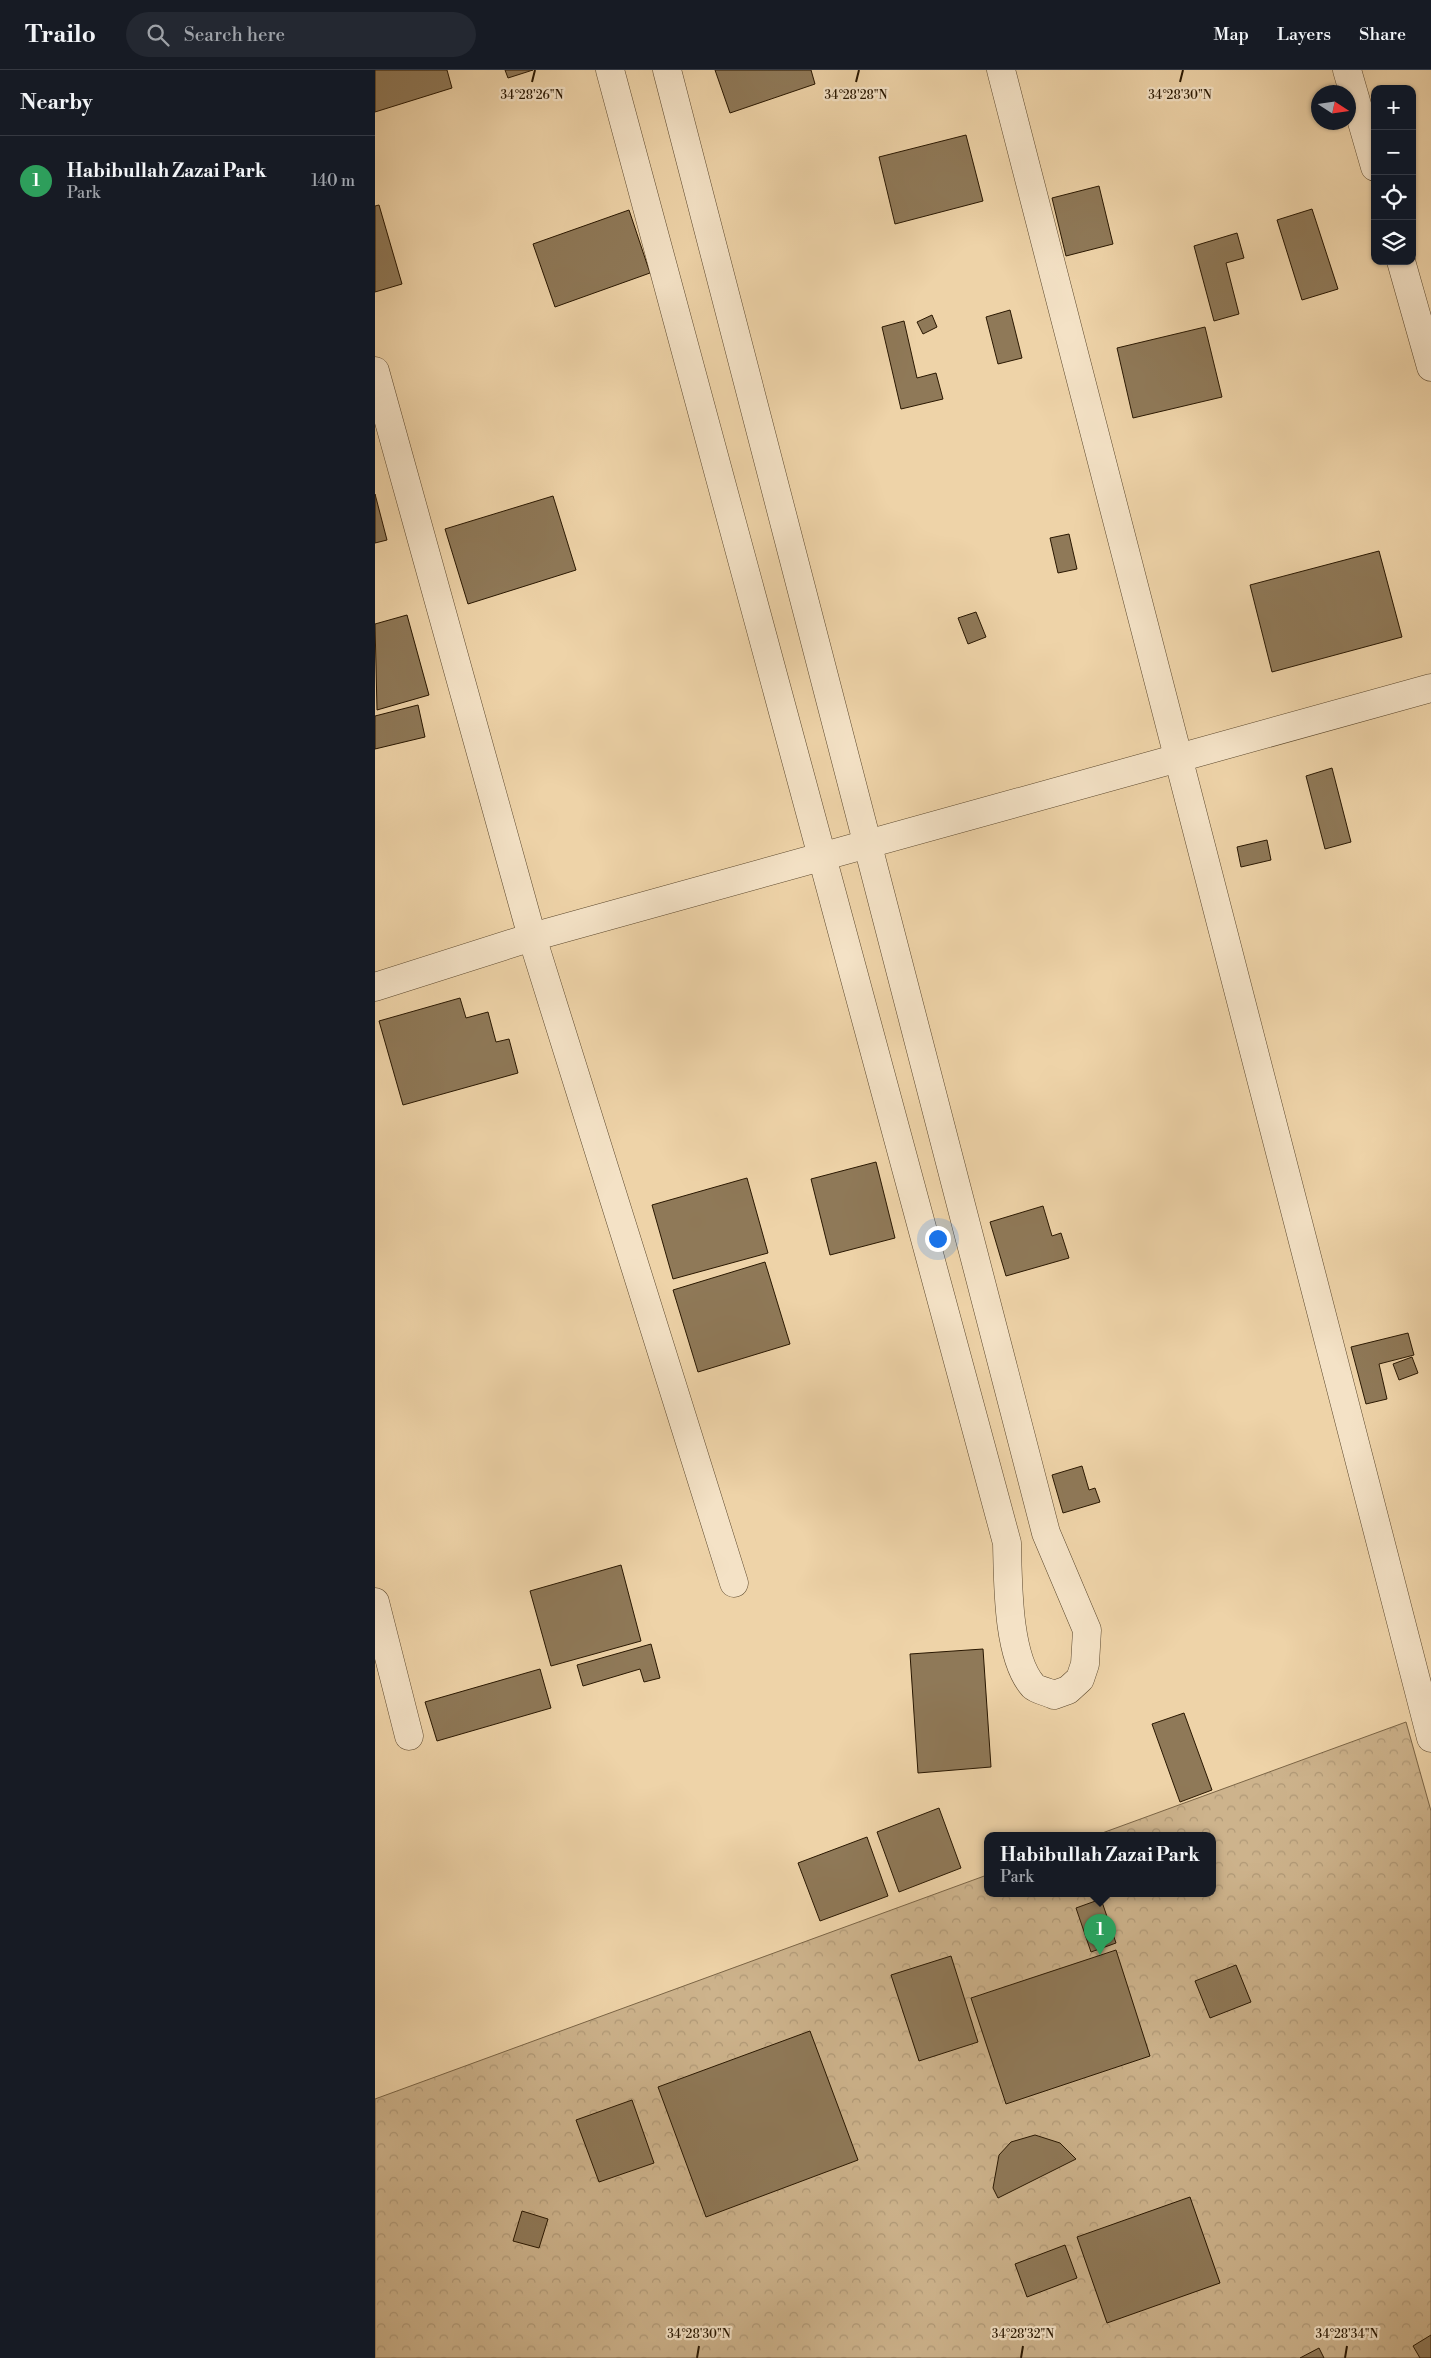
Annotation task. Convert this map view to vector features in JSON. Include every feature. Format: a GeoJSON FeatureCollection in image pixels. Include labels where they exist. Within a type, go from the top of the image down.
{"type":"FeatureCollection","features":[{"type":"Feature","properties":{"kind":"street"},"geometry":{"type":"LineString","coordinates":[[610,70],[987,1463],[1007,1543],[1013,1635],[1021,1667],[1034,1687],[1054,1695],[1068,1690],[1080,1678],[1085,1664],[1087,1630],[1046,1533],[667,70]]}},
{"type":"Feature","properties":{"kind":"street"},"geometry":{"type":"LineString","coordinates":[[1001,70],[1431,1738]]}},
{"type":"Feature","properties":{"kind":"street"},"geometry":{"type":"LineString","coordinates":[[1347,70],[1371,153]]}},
{"type":"Feature","properties":{"kind":"street"},"geometry":{"type":"LineString","coordinates":[[1402,265],[1431,366]]}},
{"type":"Feature","properties":{"kind":"street"},"geometry":{"type":"LineString","coordinates":[[375,372],[532,936],[734,1583]]}},
{"type":"Feature","properties":{"kind":"street"},"geometry":{"type":"LineString","coordinates":[[375,987],[532,936],[1431,688]]}},
{"type":"Feature","properties":{"kind":"street"},"geometry":{"type":"LineString","coordinates":[[987,1463],[1025,1451]]}},
{"type":"Feature","properties":{"kind":"street"},"geometry":{"type":"LineString","coordinates":[[1007,1543],[1046,1533]]}},
{"type":"Feature","properties":{"kind":"street"},"geometry":{"type":"LineString","coordinates":[[375,1602],[409,1736]]}},
{"type":"Feature","properties":{"kind":"green space"},"geometry":{"type":"Polygon","coordinates":[[[1406,1722],[1431,1811],[1431,2358],[375,2358],[375,2099],[984,1876],[984,1897],[1216,1897],[1216,1832],[1105,1832],[1406,1722]]]}},
{"type":"Feature","properties":{"kind":"building"},"geometry":{"type":"Polygon","coordinates":[[[375,70],[447,70],[452,88],[375,112],[375,70]]]}},
{"type":"Feature","properties":{"kind":"building"},"geometry":{"type":"Polygon","coordinates":[[[505,70],[533,70],[508,78],[505,70]]]}},
{"type":"Feature","properties":{"kind":"building"},"geometry":{"type":"Polygon","coordinates":[[[715,70],[811,70],[815,84],[730,113],[715,70]]]}},
{"type":"Feature","properties":{"kind":"building"},"geometry":{"type":"Polygon","coordinates":[[[966,135],[983,201],[895,224],[879,157],[966,135]]]}},
{"type":"Feature","properties":{"kind":"building"},"geometry":{"type":"Polygon","coordinates":[[[1099,186],[1113,244],[1066,256],[1052,198],[1099,186]]]}},
{"type":"Feature","properties":{"kind":"building"},"geometry":{"type":"Polygon","coordinates":[[[379,205],[402,284],[375,292],[375,206],[379,205]]]}},
{"type":"Feature","properties":{"kind":"building"},"geometry":{"type":"Polygon","coordinates":[[[1312,209],[1338,289],[1302,300],[1277,220],[1312,209]]]}},
{"type":"Feature","properties":{"kind":"building"},"geometry":{"type":"Polygon","coordinates":[[[629,210],[650,273],[555,307],[533,244],[629,210]]]}},
{"type":"Feature","properties":{"kind":"building"},"geometry":{"type":"Polygon","coordinates":[[[1237,233],[1244,258],[1226,263],[1239,314],[1214,321],[1194,246],[1237,233]]]}},
{"type":"Feature","properties":{"kind":"building"},"geometry":{"type":"Polygon","coordinates":[[[1010,310],[1022,358],[998,364],[986,317],[1010,310]]]}},
{"type":"Feature","properties":{"kind":"building"},"geometry":{"type":"Polygon","coordinates":[[[932,315],[937,327],[923,334],[917,322],[932,315]]]}},
{"type":"Feature","properties":{"kind":"building"},"geometry":{"type":"Polygon","coordinates":[[[904,321],[917,378],[936,373],[943,399],[901,409],[882,327],[904,321]]]}},
{"type":"Feature","properties":{"kind":"building"},"geometry":{"type":"Polygon","coordinates":[[[1205,327],[1222,397],[1133,418],[1117,348],[1205,327]]]}},
{"type":"Feature","properties":{"kind":"building"},"geometry":{"type":"Polygon","coordinates":[[[375,494],[387,540],[375,543],[375,494]]]}},
{"type":"Feature","properties":{"kind":"building"},"geometry":{"type":"Polygon","coordinates":[[[553,496],[576,570],[468,604],[445,529],[553,496]]]}},
{"type":"Feature","properties":{"kind":"building"},"geometry":{"type":"Polygon","coordinates":[[[1069,534],[1077,569],[1058,573],[1050,538],[1069,534]]]}},
{"type":"Feature","properties":{"kind":"building"},"geometry":{"type":"Polygon","coordinates":[[[1379,551],[1402,637],[1272,672],[1250,585],[1379,551]]]}},
{"type":"Feature","properties":{"kind":"building"},"geometry":{"type":"Polygon","coordinates":[[[976,612],[986,637],[968,644],[958,618],[976,612]]]}},
{"type":"Feature","properties":{"kind":"building"},"geometry":{"type":"Polygon","coordinates":[[[407,615],[429,695],[377,710],[375,624],[407,615]]]}},
{"type":"Feature","properties":{"kind":"building"},"geometry":{"type":"Polygon","coordinates":[[[418,705],[425,737],[375,749],[375,716],[418,705]]]}},
{"type":"Feature","properties":{"kind":"building"},"geometry":{"type":"Polygon","coordinates":[[[1332,768],[1351,842],[1325,849],[1306,776],[1332,768]]]}},
{"type":"Feature","properties":{"kind":"building"},"geometry":{"type":"Polygon","coordinates":[[[1267,840],[1271,860],[1241,867],[1237,847],[1267,840]]]}},
{"type":"Feature","properties":{"kind":"building"},"geometry":{"type":"Polygon","coordinates":[[[460,998],[466,1018],[488,1012],[496,1042],[509,1039],[518,1073],[403,1105],[379,1021],[460,998]]]}},
{"type":"Feature","properties":{"kind":"building"},"geometry":{"type":"Polygon","coordinates":[[[876,1162],[895,1238],[830,1255],[811,1179],[876,1162]]]}},
{"type":"Feature","properties":{"kind":"building"},"geometry":{"type":"Polygon","coordinates":[[[747,1178],[768,1253],[673,1279],[652,1205],[747,1178]]]}},
{"type":"Feature","properties":{"kind":"building"},"geometry":{"type":"Polygon","coordinates":[[[1043,1206],[1052,1236],[1061,1233],[1069,1258],[1006,1276],[990,1222],[1043,1206]]]}},
{"type":"Feature","properties":{"kind":"building"},"geometry":{"type":"Polygon","coordinates":[[[765,1262],[790,1344],[698,1372],[673,1290],[765,1262]]]}},
{"type":"Feature","properties":{"kind":"building"},"geometry":{"type":"Polygon","coordinates":[[[1408,1333],[1414,1355],[1379,1364],[1387,1399],[1366,1404],[1351,1347],[1408,1333]]]}},
{"type":"Feature","properties":{"kind":"building"},"geometry":{"type":"Polygon","coordinates":[[[1412,1357],[1418,1373],[1399,1380],[1393,1364],[1412,1357]]]}},
{"type":"Feature","properties":{"kind":"building"},"geometry":{"type":"Polygon","coordinates":[[[1082,1466],[1089,1490],[1095,1488],[1100,1502],[1063,1513],[1052,1475],[1082,1466]]]}},
{"type":"Feature","properties":{"kind":"building"},"geometry":{"type":"Polygon","coordinates":[[[621,1565],[641,1641],[551,1666],[530,1591],[621,1565]]]}},
{"type":"Feature","properties":{"kind":"building"},"geometry":{"type":"Polygon","coordinates":[[[651,1644],[660,1678],[644,1682],[640,1669],[583,1686],[577,1665],[651,1644]]]}},
{"type":"Feature","properties":{"kind":"building"},"geometry":{"type":"Polygon","coordinates":[[[983,1649],[991,1767],[918,1773],[910,1654],[983,1649]]]}},
{"type":"Feature","properties":{"kind":"building"},"geometry":{"type":"Polygon","coordinates":[[[540,1669],[551,1708],[437,1741],[425,1702],[540,1669]]]}},
{"type":"Feature","properties":{"kind":"building"},"geometry":{"type":"Polygon","coordinates":[[[1184,1713],[1212,1790],[1180,1802],[1152,1724],[1184,1713]]]}},
{"type":"Feature","properties":{"kind":"building"},"geometry":{"type":"Polygon","coordinates":[[[939,1808],[961,1868],[899,1892],[877,1832],[939,1808]]]}},
{"type":"Feature","properties":{"kind":"building"},"geometry":{"type":"Polygon","coordinates":[[[867,1837],[888,1896],[820,1921],[798,1863],[867,1837]]]}},
{"type":"Feature","properties":{"kind":"building"},"geometry":{"type":"Polygon","coordinates":[[[1101,1899],[1116,1943],[1091,1952],[1076,1908],[1101,1899]]]}},
{"type":"Feature","properties":{"kind":"building"},"geometry":{"type":"Polygon","coordinates":[[[1116,1950],[1150,2056],[1006,2104],[971,1998],[1116,1950]]]}},
{"type":"Feature","properties":{"kind":"building"},"geometry":{"type":"Polygon","coordinates":[[[951,1956],[978,2042],[919,2061],[891,1975],[951,1956]]]}},
{"type":"Feature","properties":{"kind":"building"},"geometry":{"type":"Polygon","coordinates":[[[1236,1965],[1251,2002],[1210,2018],[1195,1981],[1236,1965]]]}},
{"type":"Feature","properties":{"kind":"building"},"geometry":{"type":"Polygon","coordinates":[[[810,2031],[858,2160],[706,2217],[658,2087],[810,2031]]]}},
{"type":"Feature","properties":{"kind":"building"},"geometry":{"type":"Polygon","coordinates":[[[632,2100],[654,2163],[599,2182],[576,2120],[632,2100]]]}},
{"type":"Feature","properties":{"kind":"building"},"geometry":{"type":"Polygon","coordinates":[[[1035,2135],[1060,2143],[1076,2159],[998,2198],[993,2188],[999,2155],[1011,2142],[1035,2135]]]}},
{"type":"Feature","properties":{"kind":"building"},"geometry":{"type":"Polygon","coordinates":[[[1190,2197],[1220,2283],[1107,2323],[1077,2237],[1190,2197]]]}},
{"type":"Feature","properties":{"kind":"building"},"geometry":{"type":"Polygon","coordinates":[[[522,2211],[548,2219],[539,2248],[513,2241],[522,2211]]]}},
{"type":"Feature","properties":{"kind":"building"},"geometry":{"type":"Polygon","coordinates":[[[1065,2245],[1077,2278],[1027,2297],[1015,2264],[1065,2245]]]}},
{"type":"Feature","properties":{"kind":"building"},"geometry":{"type":"Polygon","coordinates":[[[1431,2335],[1431,2358],[1420,2358],[1413,2346],[1431,2335]]]}},
{"type":"Feature","properties":{"kind":"building"},"geometry":{"type":"Polygon","coordinates":[[[1319,2348],[1324,2358],[1300,2358],[1319,2348]]]}},
{"type":"Feature","properties":{"kind":"place","name":"Habibullah Zazai Park"},"geometry":{"type":"Point","coordinates":[1100,1955]}}]}
